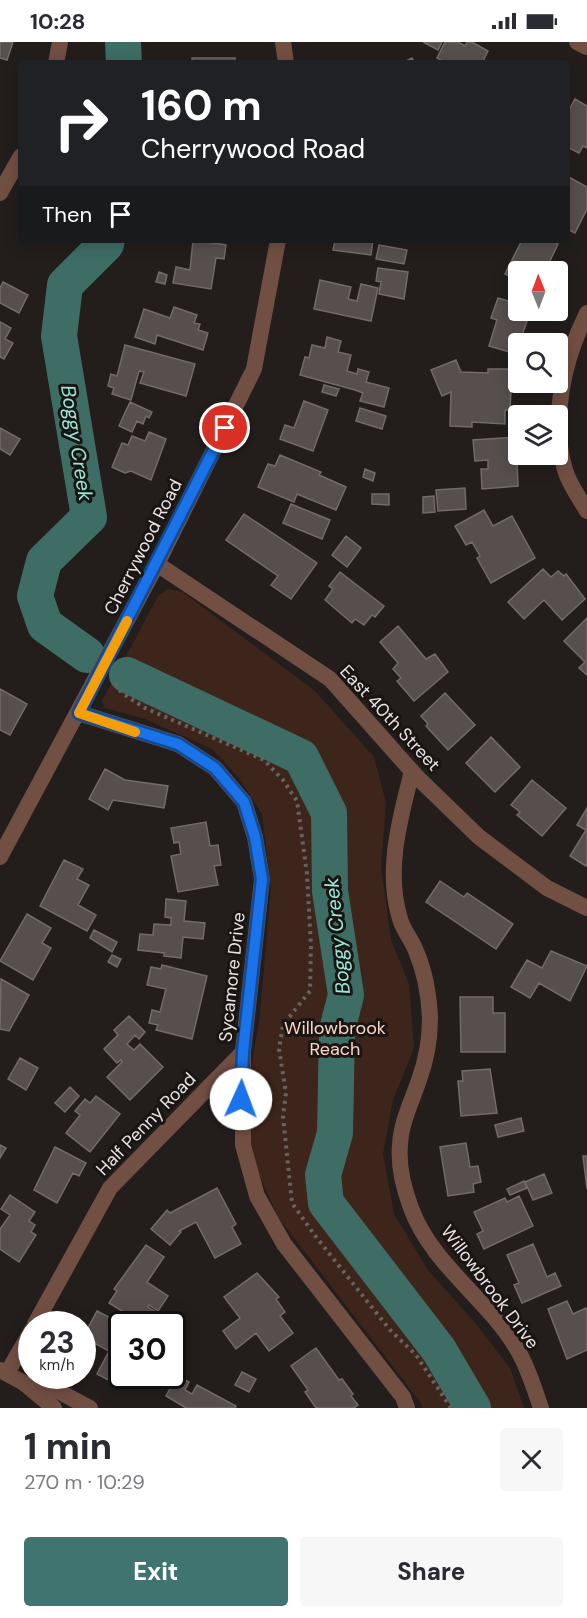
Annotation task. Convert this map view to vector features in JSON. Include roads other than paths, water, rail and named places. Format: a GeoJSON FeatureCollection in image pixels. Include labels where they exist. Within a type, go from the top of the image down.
{"type":"FeatureCollection","features":[{"type":"Feature","properties":{"kind":"street"},"geometry":{"type":"LineString","coordinates":[[57,60],[60,42]]}},
{"type":"Feature","properties":{"kind":"street"},"geometry":{"type":"LineString","coordinates":[[284,42],[286,60]]}},
{"type":"Feature","properties":{"kind":"street"},"geometry":{"type":"LineString","coordinates":[[577,42],[587,47]]}},
{"type":"Feature","properties":{"kind":"street"},"geometry":{"type":"LineString","coordinates":[[0,193],[18,161]]}},
{"type":"Feature","properties":{"kind":"street","name":"Cherrywood Road"},"geometry":{"type":"LineString","coordinates":[[0,857],[158,564],[254,369],[277,243]]}},
{"type":"Feature","properties":{"kind":"street"},"geometry":{"type":"LineString","coordinates":[[587,313],[573,342],[566,369],[559,443],[566,473],[587,511]]}},
{"type":"Feature","properties":{"kind":"street","name":"East 40th Street"},"geometry":{"type":"LineString","coordinates":[[158,564],[330,679],[412,771],[479,837],[547,888],[587,908]]}},
{"type":"Feature","properties":{"kind":"street","name":"Sycamore Drive"},"geometry":{"type":"LineString","coordinates":[[79,713],[178,744],[215,768],[244,802],[255,837],[262,879],[243,1052],[243,1145],[257,1196],[284,1244],[403,1398],[407,1408]]}},
{"type":"Feature","properties":{"kind":"street","name":"Willowbrook Drive"},"geometry":{"type":"LineString","coordinates":[[412,771],[397,836],[394,893],[400,921],[425,975],[430,1017],[428,1047],[420,1078],[407,1111],[399,1146],[403,1180],[411,1209],[429,1242],[453,1275],[517,1348],[531,1378],[541,1408]]}},
{"type":"Feature","properties":{"kind":"street","name":"Half Penny Road"},"geometry":{"type":"LineString","coordinates":[[41,1311],[110,1188],[243,1052]]}},
{"type":"Feature","properties":{"kind":"street"},"geometry":{"type":"LineString","coordinates":[[18,1351],[4,1372],[18,1380]]}},
{"type":"Feature","properties":{"kind":"street"},"geometry":{"type":"LineString","coordinates":[[31,1389],[54,1408]]}},
{"type":"Feature","properties":{"kind":"street"},"geometry":{"type":"LineString","coordinates":[[50,1389],[90,1408]]}},
{"type":"Feature","properties":{"kind":"waterway","name":"Boggy Creek"},"geometry":{"type":"LineString","coordinates":[[123,42],[124,60]]}},
{"type":"Feature","properties":{"kind":"waterway","name":"Boggy Creek"},"geometry":{"type":"LineString","coordinates":[[87,655],[45,625],[35,596],[44,561],[89,517],[59,336],[65,285],[106,243]]}},
{"type":"Feature","properties":{"kind":"waterway","name":"Boggy Creek"},"geometry":{"type":"LineString","coordinates":[[127,675],[301,757],[329,813],[330,891],[346,995],[337,1030],[335,1133],[323,1175],[326,1203],[439,1350],[473,1408]]}},
{"type":"Feature","properties":{"kind":"park label","name":"Willowbrook Reach"},"geometry":{"type":"Point","coordinates":[335,1038]}}]}
